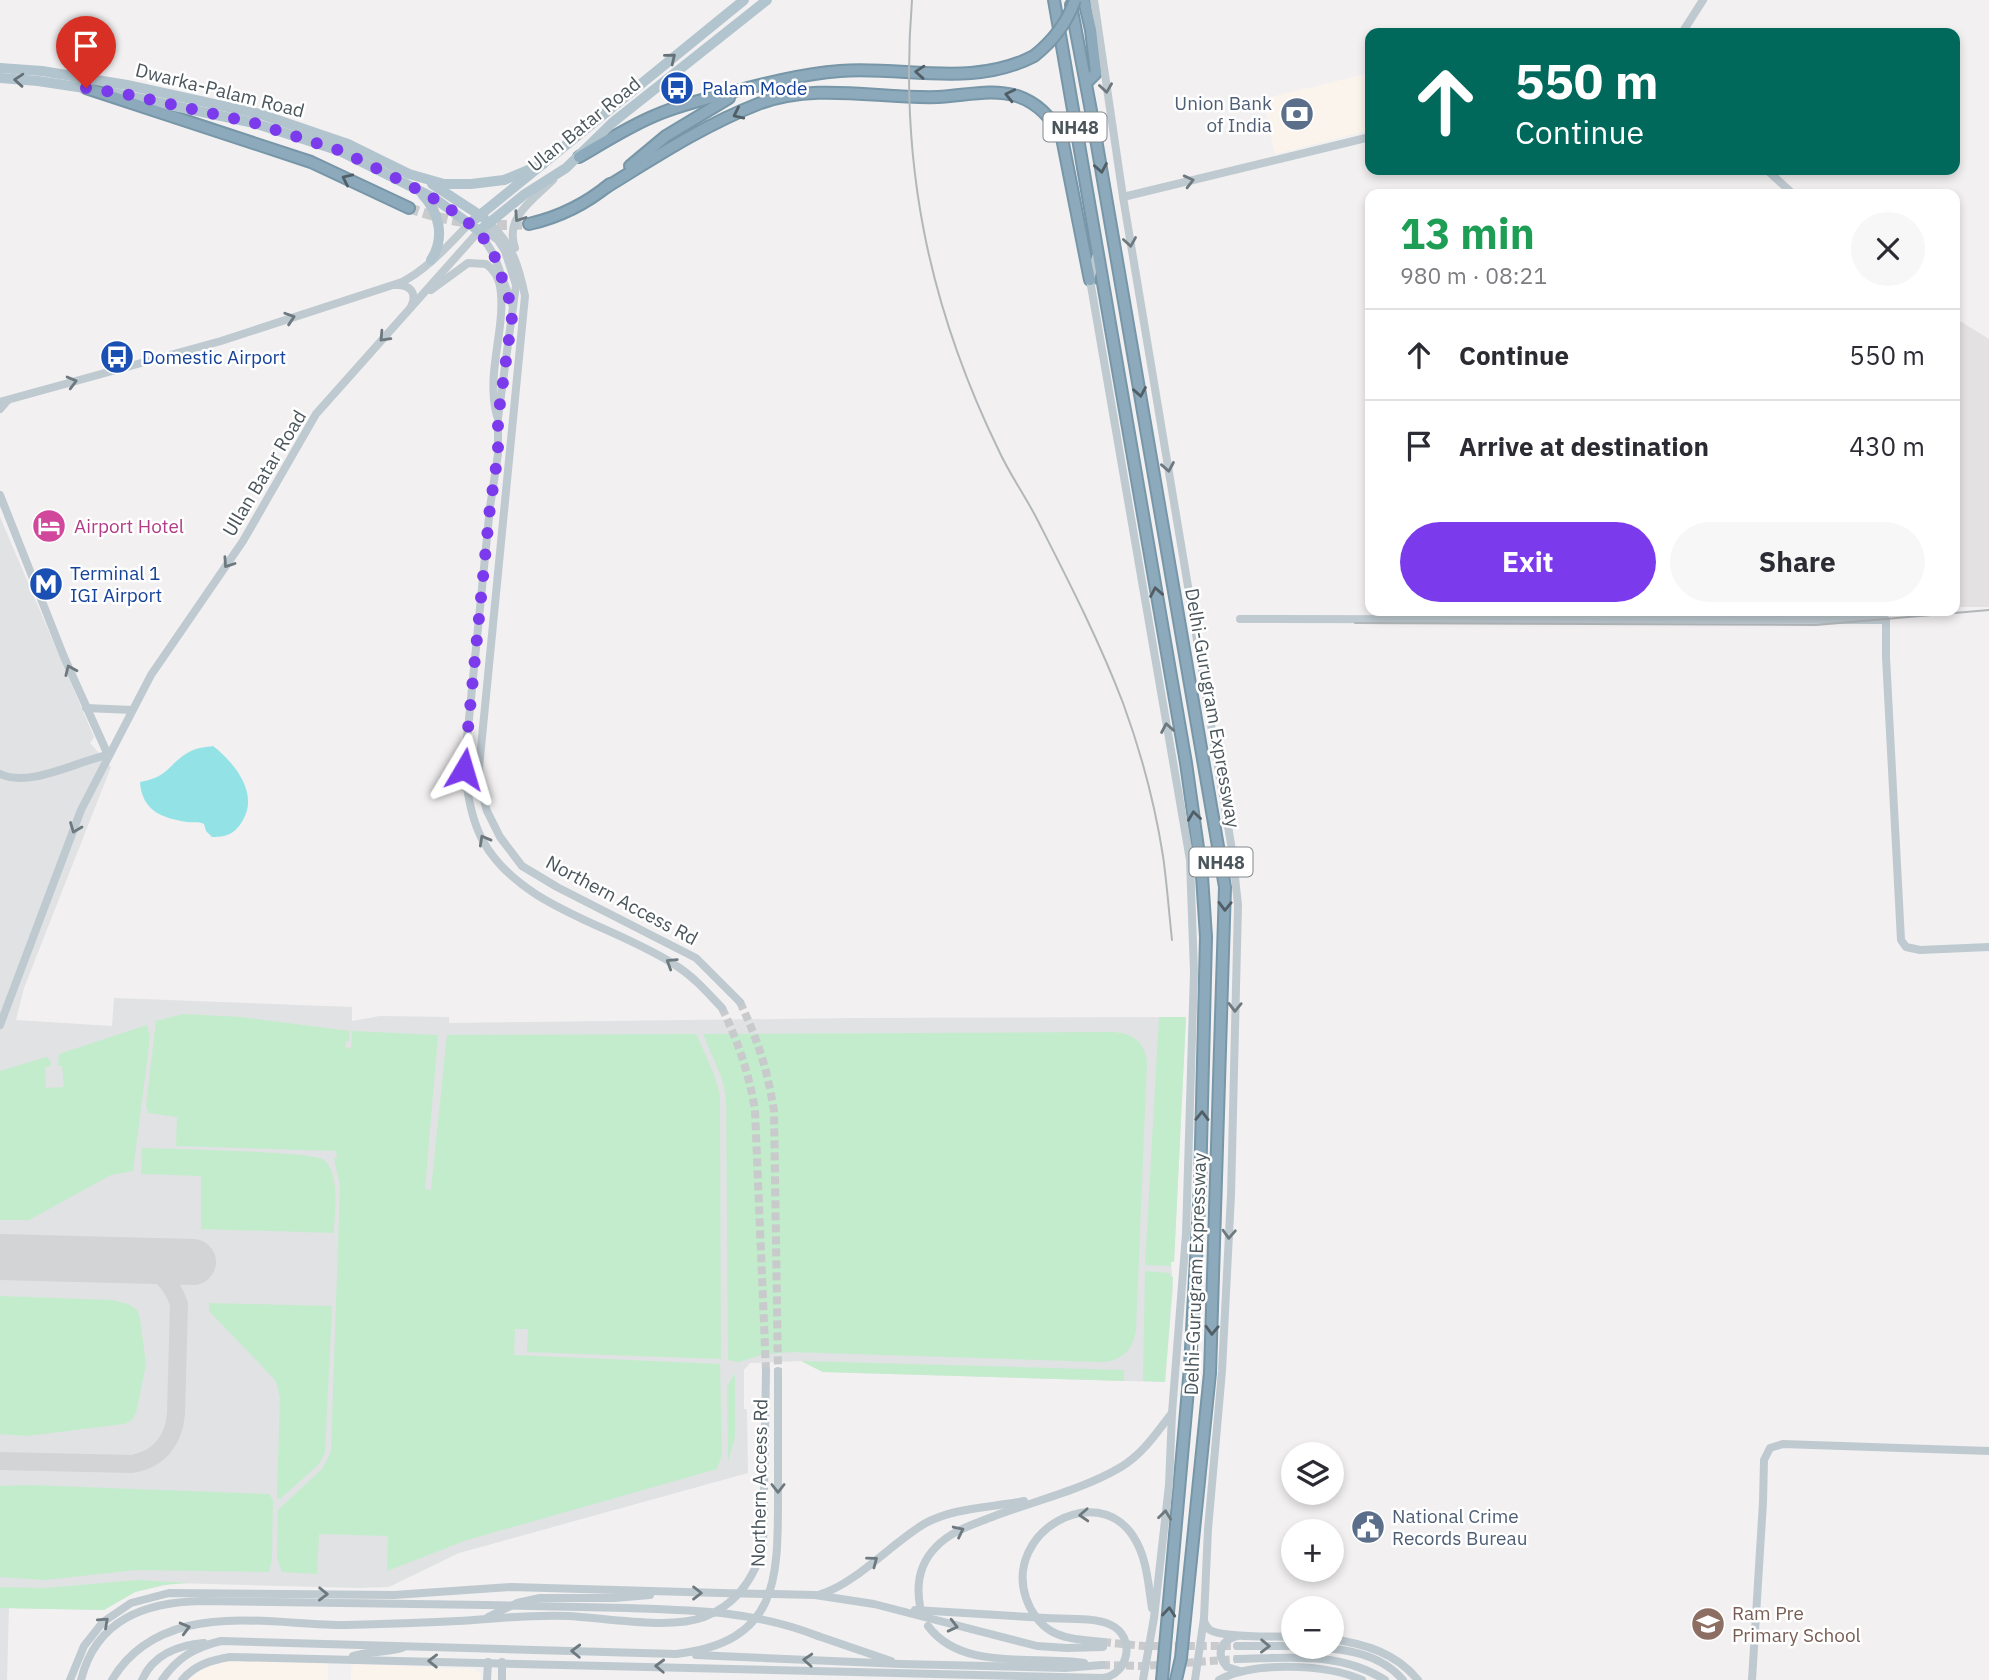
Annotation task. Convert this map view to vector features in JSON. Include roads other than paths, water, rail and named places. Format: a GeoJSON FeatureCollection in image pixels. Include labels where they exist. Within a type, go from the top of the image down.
{"type":"FeatureCollection","features":[{"type":"Feature","properties":{"kind":"highway"},"geometry":{"type":"LineString","coordinates":[[1045,0],[1054,6]]}},
{"type":"Feature","properties":{"kind":"highway"},"geometry":{"type":"LineString","coordinates":[[579,157],[653,116],[674,108],[784,79],[840,71],[891,70],[971,75],[1008,68],[1034,56],[1056,35],[1070,14],[1073,0]]}},
{"type":"Feature","properties":{"kind":"highway","name":"Delhi-Gurugram Expressway"},"geometry":{"type":"LineString","coordinates":[[1073,0],[1225,887],[1210,1373],[1181,1658],[1176,1680]]}},
{"type":"Feature","properties":{"kind":"highway"},"geometry":{"type":"LineString","coordinates":[[1084,0],[1096,73],[1086,83]]}},
{"type":"Feature","properties":{"kind":"highway","name":"Delhi-Gurugram Expressway"},"geometry":{"type":"LineString","coordinates":[[1054,6],[1186,762],[1202,876],[1206,937],[1200,1187],[1191,1353],[1162,1680]]}},
{"type":"Feature","properties":{"kind":"highway"},"geometry":{"type":"LineString","coordinates":[[605,188],[666,136],[718,102],[754,86]]}},
{"type":"Feature","properties":{"kind":"highway"},"geometry":{"type":"LineString","coordinates":[[86,88],[311,163],[409,208]]}},
{"type":"Feature","properties":{"kind":"highway"},"geometry":{"type":"LineString","coordinates":[[529,224],[547,220],[579,206],[690,137],[758,104],[778,98],[817,92],[937,97],[1001,93],[1022,98],[1039,108],[1052,120],[1062,138],[1090,280]]}},
{"type":"Feature","properties":{"kind":"main road","name":"Ulan Batar Road"},"geometry":{"type":"LineString","coordinates":[[470,224],[744,0]]}},
{"type":"Feature","properties":{"kind":"main road","name":"Ulan Batar Road"},"geometry":{"type":"LineString","coordinates":[[479,231],[525,194],[566,168],[612,123],[766,0]]}},
{"type":"Feature","properties":{"kind":"main road"},"geometry":{"type":"LineString","coordinates":[[1094,0],[1123,197],[1210,710],[1238,905],[1231,1195],[1222,1371],[1203,1618],[1195,1680]]}},
{"type":"Feature","properties":{"kind":"main road"},"geometry":{"type":"LineString","coordinates":[[1685,28],[1703,0]]}},
{"type":"Feature","properties":{"kind":"main road","name":"Dwarka-Palam Road"},"geometry":{"type":"LineString","coordinates":[[0,68],[42,71],[127,85],[260,114],[348,144],[423,179]]}},
{"type":"Feature","properties":{"kind":"main road"},"geometry":{"type":"LineString","coordinates":[[0,78],[125,94],[254,123],[341,151],[416,188],[445,205],[479,231]]}},
{"type":"Feature","properties":{"kind":"main road"},"geometry":{"type":"LineString","coordinates":[[1123,197],[1365,138]]}},
{"type":"Feature","properties":{"kind":"main road"},"geometry":{"type":"LineString","coordinates":[[423,179],[444,184],[485,183],[519,176],[543,164]]}},
{"type":"Feature","properties":{"kind":"main road"},"geometry":{"type":"LineString","coordinates":[[525,296],[522,269],[512,238],[513,225],[519,213],[566,168]]}},
{"type":"Feature","properties":{"kind":"main road"},"geometry":{"type":"LineString","coordinates":[[1772,175],[1788,189]]}},
{"type":"Feature","properties":{"kind":"main road","name":"Northern Access Rd"},"geometry":{"type":"LineString","coordinates":[[423,179],[480,214],[500,232],[511,247],[525,296],[481,750],[481,790],[486,811],[500,837],[522,866],[557,887],[696,958],[740,1002]]}},
{"type":"Feature","properties":{"kind":"main road"},"geometry":{"type":"LineString","coordinates":[[416,188],[429,201],[438,219],[439,241],[431,260]]}},
{"type":"Feature","properties":{"kind":"main road"},"geometry":{"type":"LineString","coordinates":[[2,405],[35,391],[221,341],[389,286],[412,276],[470,224]]}},
{"type":"Feature","properties":{"kind":"main road","name":"Northern Access Rd"},"geometry":{"type":"LineString","coordinates":[[479,231],[494,236],[505,251],[516,285],[498,418],[498,454],[490,507],[464,769],[471,810],[483,841],[511,876],[537,895],[676,965],[700,984],[722,1008]]}},
{"type":"Feature","properties":{"kind":"main road","name":"Ullan Batar Road"},"geometry":{"type":"LineString","coordinates":[[0,1025],[81,810],[151,676],[257,518],[316,414],[479,231]]}},
{"type":"Feature","properties":{"kind":"main road"},"geometry":{"type":"LineString","coordinates":[[1097,255],[1090,280],[1190,860],[1193,900],[1194,972],[1186,1234],[1169,1485],[1154,1618],[1143,1680]]}},
{"type":"Feature","properties":{"kind":"main road"},"geometry":{"type":"LineString","coordinates":[[421,297],[468,263],[485,264],[497,277],[500,295],[493,392],[498,418]]}},
{"type":"Feature","properties":{"kind":"main road"},"geometry":{"type":"LineString","coordinates":[[389,286],[402,285],[410,288],[414,298],[410,310]]}},
{"type":"Feature","properties":{"kind":"main road"},"geometry":{"type":"LineString","coordinates":[[0,495],[86,708],[108,755],[90,758],[26,779],[9,778],[0,774]]}},
{"type":"Feature","properties":{"kind":"main road"},"geometry":{"type":"LineString","coordinates":[[1240,619],[1724,616]]}},
{"type":"Feature","properties":{"kind":"main road"},"geometry":{"type":"LineString","coordinates":[[1886,616],[1901,940],[1906,947],[1920,950],[1989,947]]}},
{"type":"Feature","properties":{"kind":"main road"},"geometry":{"type":"LineString","coordinates":[[86,708],[132,710]]}},
{"type":"Feature","properties":{"kind":"main road"},"geometry":{"type":"LineString","coordinates":[[467,750],[481,750]]}},
{"type":"Feature","properties":{"kind":"main road","name":"Northern Access Rd"},"geometry":{"type":"LineString","coordinates":[[113,1680],[130,1657],[145,1644],[167,1633],[201,1624],[244,1622],[344,1625],[565,1616],[676,1623],[707,1616],[733,1599],[751,1578],[763,1547],[766,1371]]}},
{"type":"Feature","properties":{"kind":"main road","name":"Northern Access Rd"},"geometry":{"type":"LineString","coordinates":[[412,1645],[676,1654],[708,1649],[742,1633],[759,1612],[771,1589],[777,1558],[778,1371]]}},
{"type":"Feature","properties":{"kind":"main road"},"geometry":{"type":"LineString","coordinates":[[920,1606],[919,1577],[928,1556],[942,1541],[962,1529],[1110,1473],[1134,1459],[1172,1413]]}},
{"type":"Feature","properties":{"kind":"main road"},"geometry":{"type":"LineString","coordinates":[[1752,1680],[1764,1460],[1770,1447],[1783,1444],[1989,1451]]}},
{"type":"Feature","properties":{"kind":"main road"},"geometry":{"type":"LineString","coordinates":[[815,1595],[838,1587],[899,1541],[934,1519],[1072,1488]]}},
{"type":"Feature","properties":{"kind":"main road"},"geometry":{"type":"LineString","coordinates":[[70,1680],[83,1646],[103,1622],[131,1603],[169,1593],[394,1595],[511,1587],[815,1595],[888,1608],[1037,1646],[1067,1648],[1103,1645],[1051,1631],[1041,1622],[1027,1600],[1022,1577],[1027,1553],[1042,1530],[1059,1520],[1083,1513],[1115,1520],[1132,1533],[1144,1558],[1154,1618]]}},
{"type":"Feature","properties":{"kind":"main road"},"geometry":{"type":"LineString","coordinates":[[486,1618],[517,1603],[540,1598],[614,1598],[670,1593]]}},
{"type":"Feature","properties":{"kind":"main road"},"geometry":{"type":"LineString","coordinates":[[81,1680],[93,1651],[110,1629],[140,1610],[167,1603],[202,1601],[720,1612],[768,1619],[901,1664]]}},
{"type":"Feature","properties":{"kind":"main road"},"geometry":{"type":"LineString","coordinates":[[182,1680],[195,1668],[215,1659],[230,1657],[488,1661],[1103,1678],[1117,1673],[1126,1657],[1124,1638],[1118,1629],[1108,1623],[888,1608]]}},
{"type":"Feature","properties":{"kind":"main road"},"geometry":{"type":"LineString","coordinates":[[1203,1618],[1210,1630],[1240,1635],[1281,1637]]}},
{"type":"Feature","properties":{"kind":"main road"},"geometry":{"type":"LineString","coordinates":[[676,1654],[901,1664],[1065,1668],[1098,1665],[1065,1660],[974,1656],[945,1644],[928,1626]]}},
{"type":"Feature","properties":{"kind":"main road"},"geometry":{"type":"LineString","coordinates":[[1240,1635],[1226,1640],[1221,1648],[1220,1656],[1227,1667],[1243,1671],[1319,1669],[1362,1680]]}},
{"type":"Feature","properties":{"kind":"main road"},"geometry":{"type":"LineString","coordinates":[[142,1680],[157,1659],[172,1649],[191,1644],[221,1641],[412,1645]]}},
{"type":"Feature","properties":{"kind":"main road"},"geometry":{"type":"LineString","coordinates":[[162,1680],[176,1662],[186,1655],[197,1648],[221,1641]]}},
{"type":"Feature","properties":{"kind":"main road"},"geometry":{"type":"LineString","coordinates":[[1344,1641],[1363,1645],[1395,1658],[1418,1680]]}},
{"type":"Feature","properties":{"kind":"main road"},"geometry":{"type":"LineString","coordinates":[[344,1658],[372,1651],[392,1651],[412,1645]]}},
{"type":"Feature","properties":{"kind":"main road"},"geometry":{"type":"LineString","coordinates":[[1237,1646],[1281,1646]]}},
{"type":"Feature","properties":{"kind":"main road"},"geometry":{"type":"LineString","coordinates":[[1344,1650],[1388,1666],[1403,1680]]}},
{"type":"Feature","properties":{"kind":"main road"},"geometry":{"type":"LineString","coordinates":[[1237,1659],[1329,1659],[1354,1664],[1385,1680]]}},
{"type":"Feature","properties":{"kind":"main road"},"geometry":{"type":"LineString","coordinates":[[487,1680],[488,1661]]}},
{"type":"Feature","properties":{"kind":"main road"},"geometry":{"type":"LineString","coordinates":[[502,1662],[502,1680]]}},
{"type":"Feature","properties":{"kind":"main road"},"geometry":{"type":"LineString","coordinates":[[1219,1680],[1243,1671]]}},
{"type":"Feature","properties":{"kind":"main road"},"geometry":{"type":"LineString","coordinates":[[1065,1677],[1082,1680]]}},
{"type":"Feature","properties":{"kind":"water"},"geometry":{"type":"Polygon","coordinates":[[[213,746],[236,769],[248,799],[247,810],[237,829],[226,835],[212,837],[204,824],[169,818],[155,811],[145,800],[140,782],[157,777],[191,751],[213,746]]]}},
{"type":"Feature","properties":{"kind":"tunnel"},"geometry":{"type":"LineString","coordinates":[[409,208],[468,223],[529,224]]}},
{"type":"Feature","properties":{"kind":"tunnel"},"geometry":{"type":"LineString","coordinates":[[740,1002],[761,1055],[774,1111],[778,1371]]}},
{"type":"Feature","properties":{"kind":"tunnel"},"geometry":{"type":"LineString","coordinates":[[722,1008],[742,1058],[755,1110],[766,1371]]}},
{"type":"Feature","properties":{"kind":"tunnel"},"geometry":{"type":"LineString","coordinates":[[1103,1642],[1144,1646],[1237,1646]]}},
{"type":"Feature","properties":{"kind":"tunnel"},"geometry":{"type":"LineString","coordinates":[[1102,1665],[1143,1666],[1237,1659]]}},
{"type":"Feature","properties":{"kind":"railway"},"geometry":{"type":"LineString","coordinates":[[912,0],[910,118],[924,232],[937,287],[974,396],[1003,460],[1083,610],[1123,703],[1156,817],[1172,940]]}},
{"type":"Feature","properties":{"kind":"railway"},"geometry":{"type":"LineString","coordinates":[[1960,613],[1989,610]]}},
{"type":"Feature","properties":{"kind":"railway"},"geometry":{"type":"LineString","coordinates":[[1355,623],[1816,625],[1920,616]]}},
{"type":"Feature","properties":{"kind":"place","name":"Palam Mode"},"geometry":{"type":"Point","coordinates":[677,88]}},
{"type":"Feature","properties":{"kind":"place","name":"Union Bank of India"},"geometry":{"type":"Point","coordinates":[1297,114]}},
{"type":"Feature","properties":{"kind":"place","name":"Domestic Airport"},"geometry":{"type":"Point","coordinates":[117,357]}},
{"type":"Feature","properties":{"kind":"place","name":"Airport Hotel"},"geometry":{"type":"Point","coordinates":[49,526]}},
{"type":"Feature","properties":{"kind":"place","name":"Terminal 1 IGI Airport"},"geometry":{"type":"Point","coordinates":[46,584]}},
{"type":"Feature","properties":{"kind":"place","name":"National Crime Records Bureau"},"geometry":{"type":"Point","coordinates":[1368,1527]}},
{"type":"Feature","properties":{"kind":"place","name":"Ram Pre Primary School"},"geometry":{"type":"Point","coordinates":[1708,1624]}}]}
